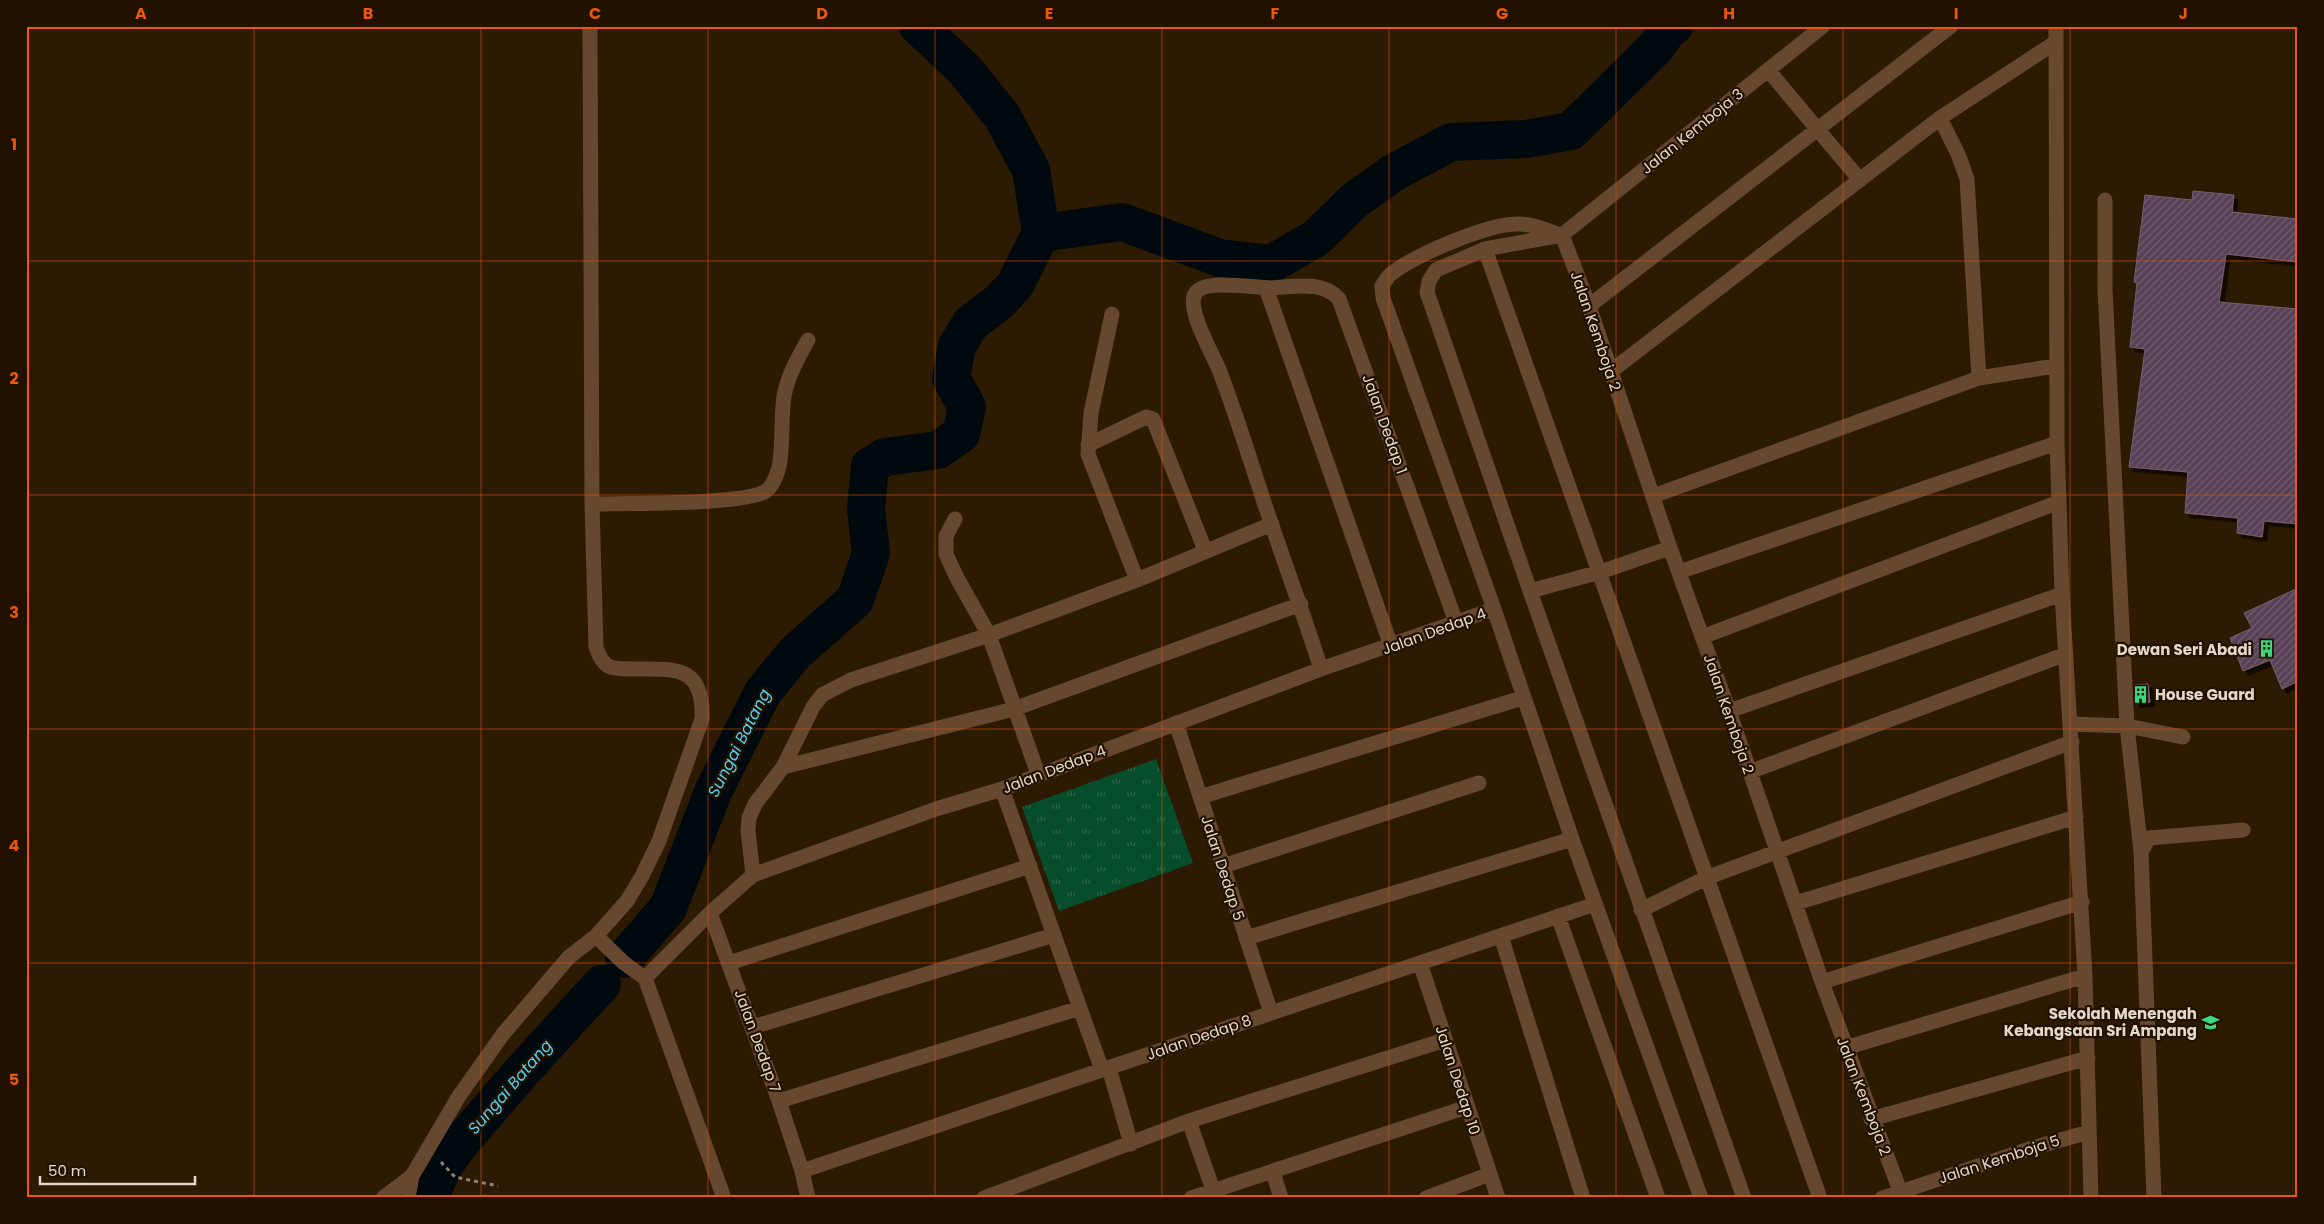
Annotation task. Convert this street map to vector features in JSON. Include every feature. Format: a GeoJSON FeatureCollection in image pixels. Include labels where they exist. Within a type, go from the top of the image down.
{"type":"FeatureCollection","features":[{"type":"Feature","properties":{"kind":"street"},"geometry":{"type":"LineString","coordinates":[[408,1198],[412,1176],[459,1096],[503,1034],[569,957],[596,936],[627,901],[659,841],[702,719],[702,707],[697,685],[688,675],[677,669],[609,666],[600,658],[596,647],[592,504],[590,26]]}},
{"type":"Feature","properties":{"kind":"street","name":"Jalan Kemboja 3"},"geometry":{"type":"LineString","coordinates":[[1562,235],[1822,26]]}},
{"type":"Feature","properties":{"kind":"street"},"geometry":{"type":"LineString","coordinates":[[1589,306],[1951,26]]}},
{"type":"Feature","properties":{"kind":"street"},"geometry":{"type":"LineString","coordinates":[[2056,26],[2055,366],[2057,443],[2062,594],[2082,902],[2091,1198]]}},
{"type":"Feature","properties":{"kind":"street"},"geometry":{"type":"LineString","coordinates":[[1610,372],[1940,118],[2056,42]]}},
{"type":"Feature","properties":{"kind":"street"},"geometry":{"type":"LineString","coordinates":[[1768,70],[1860,180]]}},
{"type":"Feature","properties":{"kind":"street"},"geometry":{"type":"LineString","coordinates":[[1940,118],[1958,154],[1967,179],[1979,378]]}},
{"type":"Feature","properties":{"kind":"street"},"geometry":{"type":"LineString","coordinates":[[2104,200],[2105,290],[2126,726],[2141,852],[2154,1198]]}},
{"type":"Feature","properties":{"kind":"street"},"geometry":{"type":"LineString","coordinates":[[1562,235],[1538,227],[1516,224],[1477,233],[1420,256],[1390,274],[1382,286],[1383,298],[1494,609],[1522,698],[1701,1198]]}},
{"type":"Feature","properties":{"kind":"street"},"geometry":{"type":"LineString","coordinates":[[1562,235],[1485,249],[1436,270],[1429,281],[1427,292],[1641,910],[1744,1198]]}},
{"type":"Feature","properties":{"kind":"street","name":"Jalan Kemboja 2"},"geometry":{"type":"LineString","coordinates":[[1562,235],[1589,306],[1652,496],[1729,711],[1845,1048],[1900,1191]]}},
{"type":"Feature","properties":{"kind":"street"},"geometry":{"type":"LineString","coordinates":[[1485,249],[1820,1198]]}},
{"type":"Feature","properties":{"kind":"street","name":"Jalan Dedap 1"},"geometry":{"type":"LineString","coordinates":[[1272,524],[1220,372],[1197,320],[1193,304],[1195,293],[1209,286],[1219,284],[1266,288],[1322,287],[1332,291],[1339,299],[1456,622]]}},
{"type":"Feature","properties":{"kind":"street"},"geometry":{"type":"LineString","coordinates":[[1266,288],[1391,646]]}},
{"type":"Feature","properties":{"kind":"street"},"geometry":{"type":"LineString","coordinates":[[1112,314],[1099,370],[1088,445],[1090,463],[1137,580]]}},
{"type":"Feature","properties":{"kind":"street"},"geometry":{"type":"LineString","coordinates":[[592,504],[716,500],[751,497],[767,491],[776,476],[780,462],[786,385],[795,363],[808,340]]}},
{"type":"Feature","properties":{"kind":"street"},"geometry":{"type":"LineString","coordinates":[[1652,496],[1979,378],[2055,366]]}},
{"type":"Feature","properties":{"kind":"street"},"geometry":{"type":"LineString","coordinates":[[1088,445],[1146,417],[1152,418],[1205,550]]}},
{"type":"Feature","properties":{"kind":"street"},"geometry":{"type":"LineString","coordinates":[[1679,572],[2057,443]]}},
{"type":"Feature","properties":{"kind":"street"},"geometry":{"type":"LineString","coordinates":[[1702,637],[2059,502]]}},
{"type":"Feature","properties":{"kind":"street"},"geometry":{"type":"LineString","coordinates":[[955,519],[946,536],[946,554],[989,635],[1038,774]]}},
{"type":"Feature","properties":{"kind":"street"},"geometry":{"type":"LineString","coordinates":[[753,875],[748,832],[749,818],[755,804],[783,767],[813,708],[822,695],[850,680],[989,635],[1137,580],[1205,550],[1272,524],[1301,604],[1321,669]]}},
{"type":"Feature","properties":{"kind":"street"},"geometry":{"type":"LineString","coordinates":[[1530,591],[1600,572],[1670,548]]}},
{"type":"Feature","properties":{"kind":"street"},"geometry":{"type":"LineString","coordinates":[[1729,711],[2062,594]]}},
{"type":"Feature","properties":{"kind":"street"},"geometry":{"type":"LineString","coordinates":[[783,767],[1014,709],[1301,604]]}},
{"type":"Feature","properties":{"kind":"street","name":"Jalan Dedap 4"},"geometry":{"type":"LineString","coordinates":[[644,978],[710,913],[753,875],[927,812],[1002,789],[1321,669],[1494,609]]}},
{"type":"Feature","properties":{"kind":"street"},"geometry":{"type":"LineString","coordinates":[[1749,772],[2066,654]]}},
{"type":"Feature","properties":{"kind":"street"},"geometry":{"type":"LineString","coordinates":[[1200,797],[1522,698]]}},
{"type":"Feature","properties":{"kind":"street","name":"Jalan Dedap 5"},"geometry":{"type":"LineString","coordinates":[[1176,723],[1271,1013]]}},
{"type":"Feature","properties":{"kind":"street"},"geometry":{"type":"LineString","coordinates":[[2071,724],[2126,726],[2183,737]]}},
{"type":"Feature","properties":{"kind":"street"},"geometry":{"type":"LineString","coordinates":[[1641,910],[1706,878],[2072,742]]}},
{"type":"Feature","properties":{"kind":"street"},"geometry":{"type":"LineString","coordinates":[[1223,866],[1479,783]]}},
{"type":"Feature","properties":{"kind":"street"},"geometry":{"type":"LineString","coordinates":[[1002,789],[1080,1008],[1106,1069],[1131,1144]]}},
{"type":"Feature","properties":{"kind":"street"},"geometry":{"type":"LineString","coordinates":[[1796,904],[2076,817]]}},
{"type":"Feature","properties":{"kind":"street"},"geometry":{"type":"LineString","coordinates":[[2141,852],[2149,838],[2243,830]]}},
{"type":"Feature","properties":{"kind":"street"},"geometry":{"type":"LineString","coordinates":[[1246,938],[1572,839]]}},
{"type":"Feature","properties":{"kind":"street"},"geometry":{"type":"LineString","coordinates":[[729,963],[1030,866]]}},
{"type":"Feature","properties":{"kind":"street"},"geometry":{"type":"LineString","coordinates":[[1822,982],[2082,902]]}},
{"type":"Feature","properties":{"kind":"street","name":"Jalan Dedap 8"},"geometry":{"type":"LineString","coordinates":[[802,1171],[1595,904]]}},
{"type":"Feature","properties":{"kind":"street","name":"Jalan Dedap 7"},"geometry":{"type":"LineString","coordinates":[[710,913],[779,1101],[802,1171],[808,1198]]}},
{"type":"Feature","properties":{"kind":"street"},"geometry":{"type":"LineString","coordinates":[[1558,916],[1658,1198]]}},
{"type":"Feature","properties":{"kind":"street"},"geometry":{"type":"LineString","coordinates":[[753,1028],[1054,935]]}},
{"type":"Feature","properties":{"kind":"street"},"geometry":{"type":"LineString","coordinates":[[596,936],[624,963],[644,978],[724,1198]]}},
{"type":"Feature","properties":{"kind":"street"},"geometry":{"type":"LineString","coordinates":[[1501,936],[1583,1198]]}},
{"type":"Feature","properties":{"kind":"street","name":"Jalan Dedap 10"},"geometry":{"type":"LineString","coordinates":[[1420,963],[1498,1198]]}},
{"type":"Feature","properties":{"kind":"street"},"geometry":{"type":"LineString","coordinates":[[1845,1048],[2085,976]]}},
{"type":"Feature","properties":{"kind":"street"},"geometry":{"type":"LineString","coordinates":[[779,1101],[1080,1008]]}},
{"type":"Feature","properties":{"kind":"street"},"geometry":{"type":"LineString","coordinates":[[984,1198],[1188,1121],[1445,1040]]}},
{"type":"Feature","properties":{"kind":"street"},"geometry":{"type":"LineString","coordinates":[[1871,1118],[2088,1058]]}},
{"type":"Feature","properties":{"kind":"street"},"geometry":{"type":"LineString","coordinates":[[1191,1198],[1467,1107]]}},
{"type":"Feature","properties":{"kind":"street"},"geometry":{"type":"LineString","coordinates":[[1188,1121],[1213,1190]]}},
{"type":"Feature","properties":{"kind":"street","name":"Jalan Kemboja 5"},"geometry":{"type":"LineString","coordinates":[[1882,1198],[2089,1132]]}},
{"type":"Feature","properties":{"kind":"street"},"geometry":{"type":"LineString","coordinates":[[1273,1172],[1281,1198]]}},
{"type":"Feature","properties":{"kind":"street"},"geometry":{"type":"LineString","coordinates":[[1426,1198],[1490,1174]]}},
{"type":"Feature","properties":{"kind":"street"},"geometry":{"type":"LineString","coordinates":[[383,1198],[412,1176]]}},
{"type":"Feature","properties":{"kind":"path"},"geometry":{"type":"LineString","coordinates":[[437,1158],[455,1177],[498,1186]]}},
{"type":"Feature","properties":{"kind":"green space"},"geometry":{"type":"Polygon","coordinates":[[[1156,759],[1193,863],[1059,911],[1022,807],[1156,759]]]}},
{"type":"Feature","properties":{"kind":"building"},"geometry":{"type":"Polygon","coordinates":[[[2193,191],[2234,195],[2232,212],[2298,219],[2298,262],[2226,254],[2219,302],[2298,309],[2298,524],[2264,521],[2262,537],[2237,533],[2238,518],[2185,513],[2188,472],[2129,467],[2145,349],[2130,347],[2137,283],[2134,282],[2145,195],[2192,200],[2193,191]]]}},
{"type":"Feature","properties":{"kind":"building","name":"Dewan Seri Abadi"},"geometry":{"type":"Polygon","coordinates":[[[2298,588],[2298,681],[2282,689],[2270,660],[2243,671],[2230,638],[2252,628],[2244,613],[2298,588]]]}},
{"type":"Feature","properties":{"kind":"building","name":"House Guard"},"geometry":{"type":"Polygon","coordinates":[[[2148,684],[2150,702],[2135,703],[2134,685],[2148,684]]]}},
{"type":"Feature","properties":{"kind":"waterway","name":"Sungai Batang"},"geometry":{"type":"LineString","coordinates":[[624,959],[668,908],[713,792],[763,692],[795,653],[855,600],[871,553],[866,509],[870,466],[885,457],[938,450],[961,434],[967,407],[951,378],[957,346],[971,323],[999,302],[1015,285],[1041,233],[1031,170],[1002,116],[965,70],[918,26]]}},
{"type":"Feature","properties":{"kind":"waterway"},"geometry":{"type":"LineString","coordinates":[[1041,233],[1122,222],[1220,258],[1271,264],[1316,238],[1355,200],[1393,173],[1451,142],[1526,139],[1571,131],[1656,47],[1669,29],[1674,26]]}},
{"type":"Feature","properties":{"kind":"waterway","name":"Sungai Batang"},"geometry":{"type":"LineString","coordinates":[[431,1198],[440,1174],[462,1141],[529,1063],[602,984]]}},
{"type":"Feature","properties":{"kind":"place","name":"Dewan Seri Abadi"},"geometry":{"type":"Point","coordinates":[2266,649]}},
{"type":"Feature","properties":{"kind":"place","name":"House Guard"},"geometry":{"type":"Point","coordinates":[2141,694]}},
{"type":"Feature","properties":{"kind":"place","name":"Sekolah Menengah Kebangsaan Sri Ampang"},"geometry":{"type":"Point","coordinates":[2211,1022]}}]}
